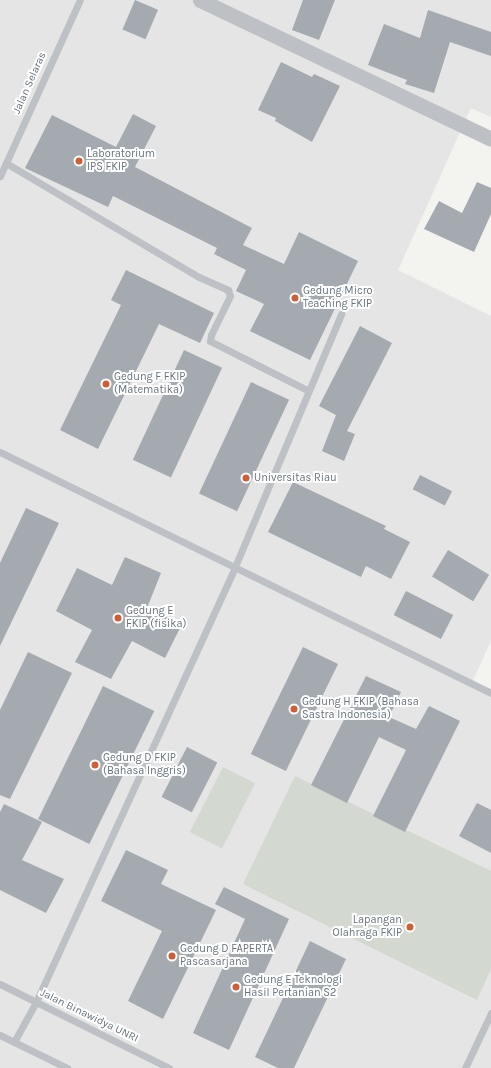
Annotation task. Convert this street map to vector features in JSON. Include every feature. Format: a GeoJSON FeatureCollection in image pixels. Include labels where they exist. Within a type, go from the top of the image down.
{"type":"FeatureCollection","features":[{"type":"Feature","properties":{"kind":"street"},"geometry":{"type":"LineString","coordinates":[[200,0],[491,139]]}},
{"type":"Feature","properties":{"kind":"lane","name":"Jalan Selaras"},"geometry":{"type":"LineString","coordinates":[[0,176],[80,0]]}},
{"type":"Feature","properties":{"kind":"lane"},"geometry":{"type":"LineString","coordinates":[[6,164],[199,277],[228,290],[230,296],[211,335],[210,341],[307,390]]}},
{"type":"Feature","properties":{"kind":"lane"},"geometry":{"type":"LineString","coordinates":[[14,1042],[36,1002],[234,569],[307,390],[341,314]]}},
{"type":"Feature","properties":{"kind":"lane"},"geometry":{"type":"LineString","coordinates":[[0,452],[234,569],[491,693]]}},
{"type":"Feature","properties":{"kind":"lane","name":"Jalan Binawidya UNRI"},"geometry":{"type":"LineString","coordinates":[[0,984],[169,1068]]}},
{"type":"Feature","properties":{"kind":"lane"},"geometry":{"type":"LineString","coordinates":[[465,1068],[491,1013]]}},
{"type":"Feature","properties":{"kind":"lane"},"geometry":{"type":"LineString","coordinates":[[0,1035],[67,1068]]}},
{"type":"Feature","properties":{"kind":"shaded area","name":"Universitas Riau"},"geometry":{"type":"Polygon","coordinates":[[[0,0],[491,0],[491,117],[471,108],[398,270],[491,316],[491,641],[470,687],[491,697],[491,1068],[0,1068],[0,0]]]}},
{"type":"Feature","properties":{"kind":"shaded area"},"geometry":{"type":"Polygon","coordinates":[[[223,767],[255,783],[222,848],[190,832],[223,767]]]}},
{"type":"Feature","properties":{"kind":"shaded area","name":"Lapangan Olahraga FKIP"},"geometry":{"type":"Polygon","coordinates":[[[295,776],[491,871],[491,969],[477,1000],[243,884],[295,776]]]}},
{"type":"Feature","properties":{"kind":"building"},"geometry":{"type":"Polygon","coordinates":[[[135,0],[158,10],[146,39],[122,29],[135,0]]]}},
{"type":"Feature","properties":{"kind":"building"},"geometry":{"type":"Polygon","coordinates":[[[303,0],[335,0],[319,40],[292,30],[303,0]]]}},
{"type":"Feature","properties":{"kind":"building"},"geometry":{"type":"Polygon","coordinates":[[[428,10],[491,32],[491,56],[450,42],[434,93],[405,84],[407,80],[368,65],[384,24],[420,38],[428,10]]]}},
{"type":"Feature","properties":{"kind":"building"},"geometry":{"type":"Polygon","coordinates":[[[281,62],[312,77],[314,74],[340,86],[312,142],[275,121],[276,118],[258,110],[281,62]]]}},
{"type":"Feature","properties":{"kind":"building"},"geometry":{"type":"Polygon","coordinates":[[[133,114],[156,126],[135,167],[252,228],[243,245],[284,264],[299,232],[358,261],[310,360],[250,331],[264,304],[236,291],[246,270],[214,254],[217,248],[113,196],[108,207],[25,168],[52,115],[116,147],[133,114]]]}},
{"type":"Feature","properties":{"kind":"building"},"geometry":{"type":"Polygon","coordinates":[[[477,182],[491,188],[491,214],[474,252],[424,229],[439,201],[462,213],[477,182]]]}},
{"type":"Feature","properties":{"kind":"building"},"geometry":{"type":"Polygon","coordinates":[[[126,270],[214,313],[200,343],[159,324],[98,449],[60,430],[121,305],[111,300],[126,270]]]}},
{"type":"Feature","properties":{"kind":"building"},"geometry":{"type":"Polygon","coordinates":[[[360,326],[392,343],[347,431],[355,434],[344,461],[322,451],[336,415],[319,406],[360,326]]]}},
{"type":"Feature","properties":{"kind":"building","name":"Gedung F FKIP (Matematika)"},"geometry":{"type":"Polygon","coordinates":[[[184,350],[222,368],[171,477],[133,460],[184,350]]]}},
{"type":"Feature","properties":{"kind":"building"},"geometry":{"type":"Polygon","coordinates":[[[251,382],[289,400],[237,511],[199,493],[251,382]]]}},
{"type":"Feature","properties":{"kind":"building"},"geometry":{"type":"Polygon","coordinates":[[[420,475],[452,491],[445,506],[413,489],[420,475]]]}},
{"type":"Feature","properties":{"kind":"building"},"geometry":{"type":"Polygon","coordinates":[[[293,482],[386,526],[384,529],[410,542],[391,579],[366,566],[361,577],[268,532],[293,482]]]}},
{"type":"Feature","properties":{"kind":"building"},"geometry":{"type":"Polygon","coordinates":[[[26,508],[59,523],[0,646],[0,563],[26,508]]]}},
{"type":"Feature","properties":{"kind":"building"},"geometry":{"type":"Polygon","coordinates":[[[448,550],[489,575],[473,601],[432,577],[448,550]]]}},
{"type":"Feature","properties":{"kind":"building","name":"Gedung E FKIP (fisika)"},"geometry":{"type":"Polygon","coordinates":[[[125,557],[161,573],[147,608],[182,624],[165,658],[132,641],[111,679],[75,662],[92,630],[56,611],[77,568],[112,585],[125,557]]]}},
{"type":"Feature","properties":{"kind":"building"},"geometry":{"type":"Polygon","coordinates":[[[406,591],[453,615],[441,639],[394,615],[406,591]]]}},
{"type":"Feature","properties":{"kind":"building","name":"Gedung H FKIP (Bahasa Sastra Indonesia)"},"geometry":{"type":"Polygon","coordinates":[[[303,647],[338,664],[286,771],[251,754],[303,647]]]}},
{"type":"Feature","properties":{"kind":"building"},"geometry":{"type":"Polygon","coordinates":[[[28,652],[72,673],[10,799],[0,795],[0,710],[28,652]]]}},
{"type":"Feature","properties":{"kind":"building"},"geometry":{"type":"Polygon","coordinates":[[[366,676],[401,692],[389,717],[416,729],[429,706],[460,721],[405,832],[373,816],[406,750],[379,737],[347,803],[311,785],[366,676]]]}},
{"type":"Feature","properties":{"kind":"building","name":"Gedung D FKIP (Bahasa Inggris)"},"geometry":{"type":"Polygon","coordinates":[[[103,686],[154,711],[89,844],[38,819],[103,686]]]}},
{"type":"Feature","properties":{"kind":"building"},"geometry":{"type":"Polygon","coordinates":[[[187,747],[217,762],[192,812],[162,797],[187,747]]]}},
{"type":"Feature","properties":{"kind":"building"},"geometry":{"type":"Polygon","coordinates":[[[477,803],[491,810],[491,853],[459,836],[477,803]]]}},
{"type":"Feature","properties":{"kind":"building"},"geometry":{"type":"Polygon","coordinates":[[[4,804],[42,822],[22,860],[64,879],[46,913],[0,890],[0,812],[4,804]]]}},
{"type":"Feature","properties":{"kind":"building"},"geometry":{"type":"Polygon","coordinates":[[[126,850],[168,870],[161,884],[216,910],[163,1019],[128,1001],[162,931],[101,901],[126,850]]]}},
{"type":"Feature","properties":{"kind":"building","name":"Gedung E Teknologi Hasil Pertanian S2"},"geometry":{"type":"Polygon","coordinates":[[[224,887],[289,919],[229,1050],[193,1033],[245,919],[215,904],[224,887]]]}},
{"type":"Feature","properties":{"kind":"building"},"geometry":{"type":"Polygon","coordinates":[[[310,941],[346,959],[294,1068],[278,1068],[255,1057],[310,941]]]}},
{"type":"Feature","properties":{"kind":"place","name":"Laboratorium IPS FKIP"},"geometry":{"type":"Point","coordinates":[79,161]}},
{"type":"Feature","properties":{"kind":"place","name":"Gedung Micro Teaching FKIP"},"geometry":{"type":"Point","coordinates":[295,298]}},
{"type":"Feature","properties":{"kind":"place","name":"Gedung F FKIP (Matematika)"},"geometry":{"type":"Point","coordinates":[106,384]}},
{"type":"Feature","properties":{"kind":"place","name":"Universitas Riau"},"geometry":{"type":"Point","coordinates":[246,478]}},
{"type":"Feature","properties":{"kind":"place","name":"Gedung E FKIP (fisika)"},"geometry":{"type":"Point","coordinates":[118,618]}},
{"type":"Feature","properties":{"kind":"place","name":"Gedung H FKIP (Bahasa Sastra Indonesia)"},"geometry":{"type":"Point","coordinates":[294,709]}},
{"type":"Feature","properties":{"kind":"place","name":"Gedung D FKIP (Bahasa Inggris)"},"geometry":{"type":"Point","coordinates":[95,765]}},
{"type":"Feature","properties":{"kind":"place","name":"Lapangan Olahraga FKIP"},"geometry":{"type":"Point","coordinates":[410,927]}},
{"type":"Feature","properties":{"kind":"place","name":"Gedung D FAPERTA Pascasarjana"},"geometry":{"type":"Point","coordinates":[172,956]}},
{"type":"Feature","properties":{"kind":"place","name":"Gedung E Teknologi Hasil Pertanian S2"},"geometry":{"type":"Point","coordinates":[236,987]}}]}
